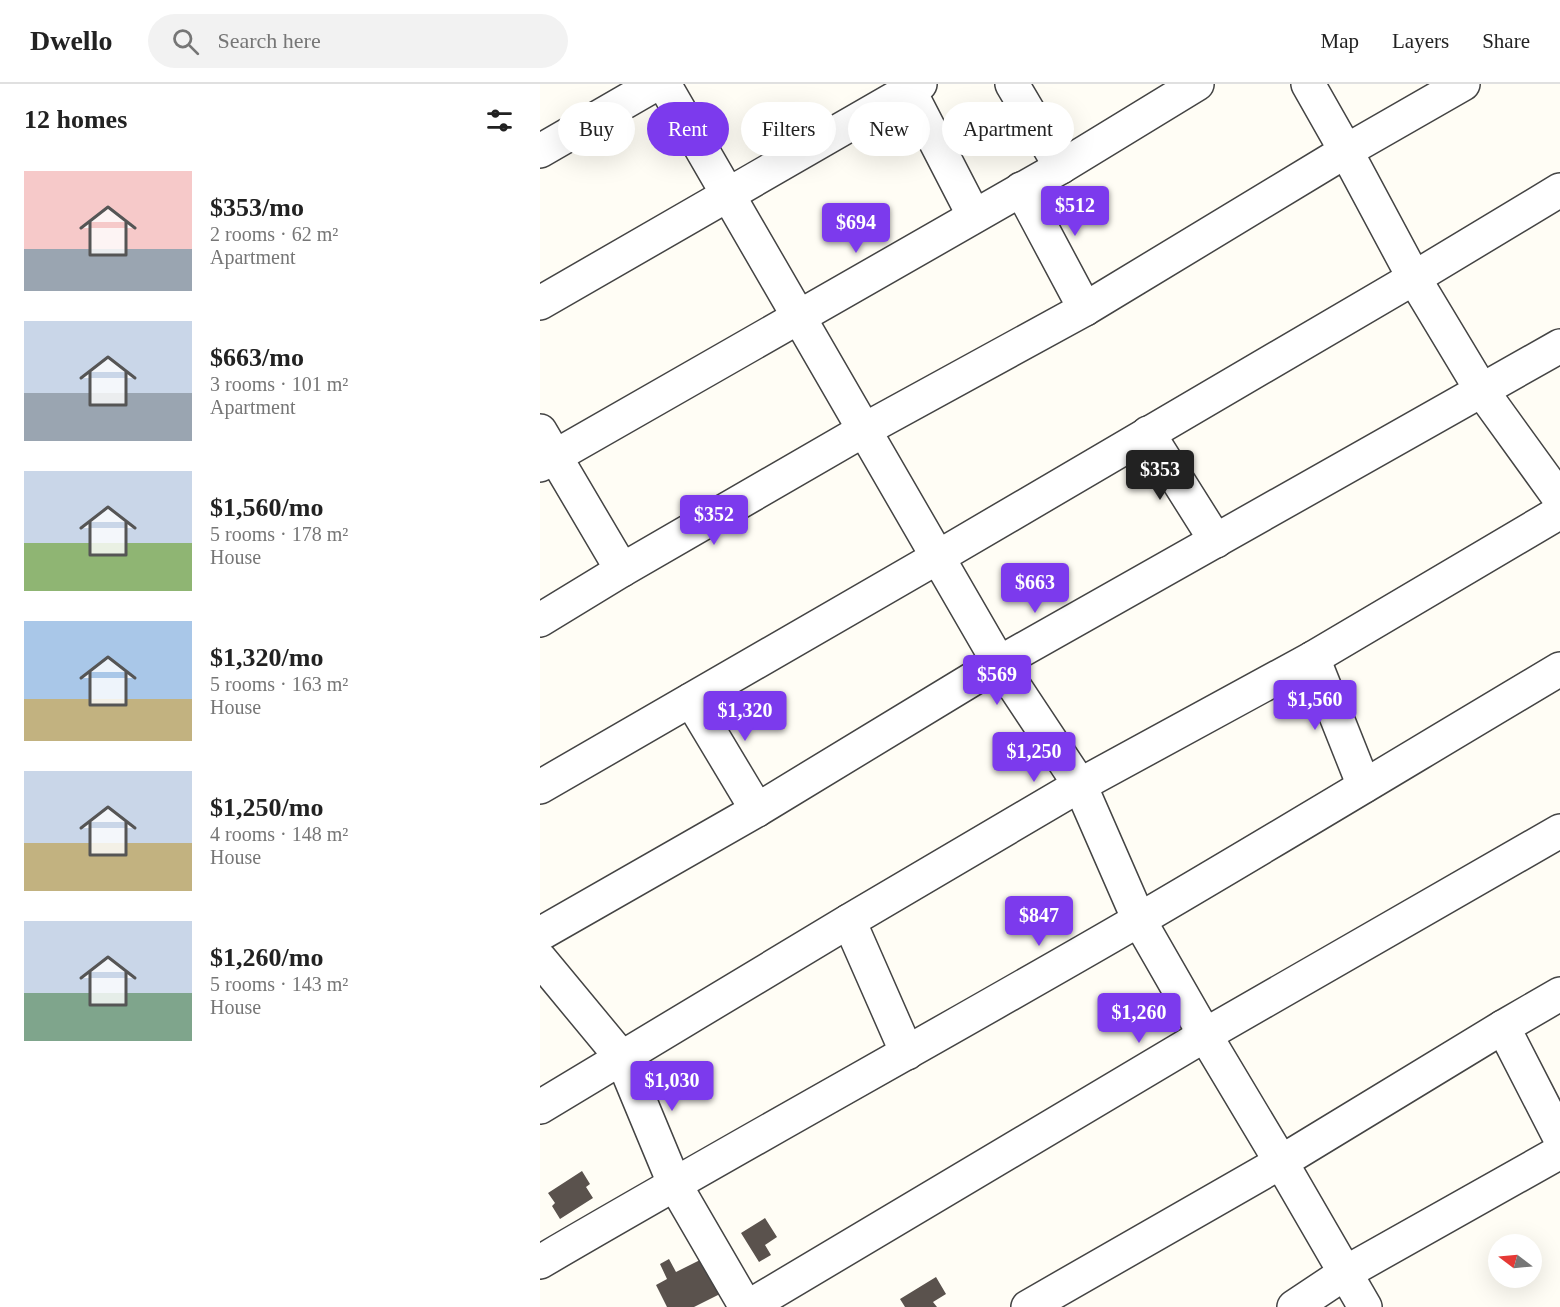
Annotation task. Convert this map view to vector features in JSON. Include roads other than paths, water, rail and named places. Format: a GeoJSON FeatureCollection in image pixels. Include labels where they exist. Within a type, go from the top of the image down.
{"type":"FeatureCollection","features":[{"type":"Feature","properties":{"kind":"street"},"geometry":{"type":"LineString","coordinates":[[540,151],[656,84]]}},
{"type":"Feature","properties":{"kind":"street"},"geometry":{"type":"LineString","coordinates":[[664,84],[999,663],[1080,785],[1139,920],[1365,1307]]}},
{"type":"Feature","properties":{"kind":"street"},"geometry":{"type":"LineString","coordinates":[[1012,84],[1061,167]]}},
{"type":"Feature","properties":{"kind":"street"},"geometry":{"type":"LineString","coordinates":[[622,570],[545,451],[798,316],[1061,167],[1197,84]]}},
{"type":"Feature","properties":{"kind":"street"},"geometry":{"type":"LineString","coordinates":[[1308,84],[1414,278],[1482,391],[1560,499]]}},
{"type":"Feature","properties":{"kind":"street"},"geometry":{"type":"LineString","coordinates":[[540,620],[864,430],[1085,309],[1346,151],[1463,84]]}},
{"type":"Feature","properties":{"kind":"street"},"geometry":{"type":"LineString","coordinates":[[540,303],[914,87],[974,216]]}},
{"type":"Feature","properties":{"kind":"street"},"geometry":{"type":"LineString","coordinates":[[1021,189],[1085,309]]}},
{"type":"Feature","properties":{"kind":"street"},"geometry":{"type":"LineString","coordinates":[[540,787],[938,557],[1560,190]]}},
{"type":"Feature","properties":{"kind":"street"},"geometry":{"type":"LineString","coordinates":[[540,934],[757,810],[999,663],[1560,346]]}},
{"type":"Feature","properties":{"kind":"street"},"geometry":{"type":"LineString","coordinates":[[1148,433],[1216,542]]}},
{"type":"Feature","properties":{"kind":"street"},"geometry":{"type":"LineString","coordinates":[[540,1107],[1080,785],[1313,658],[1560,512]]}},
{"type":"Feature","properties":{"kind":"street"},"geometry":{"type":"LineString","coordinates":[[1313,658],[1364,786]]}},
{"type":"Feature","properties":{"kind":"street"},"geometry":{"type":"LineString","coordinates":[[540,1262],[674,1183],[1139,920],[1560,669]]}},
{"type":"Feature","properties":{"kind":"street"},"geometry":{"type":"LineString","coordinates":[[691,700],[757,810]]}},
{"type":"Feature","properties":{"kind":"street"},"geometry":{"type":"LineString","coordinates":[[540,959],[622,1058],[674,1183],[747,1307],[1205,1035],[1560,831]]}},
{"type":"Feature","properties":{"kind":"street"},"geometry":{"type":"LineString","coordinates":[[849,921],[907,1053]]}},
{"type":"Feature","properties":{"kind":"street"},"geometry":{"type":"LineString","coordinates":[[1040,1304],[1560,994]]}},
{"type":"Feature","properties":{"kind":"street"},"geometry":{"type":"LineString","coordinates":[[1503,1027],[1560,1138]]}},
{"type":"Feature","properties":{"kind":"street"},"geometry":{"type":"LineString","coordinates":[[1294,1307],[1345,1273],[1560,1152]]}}]}
